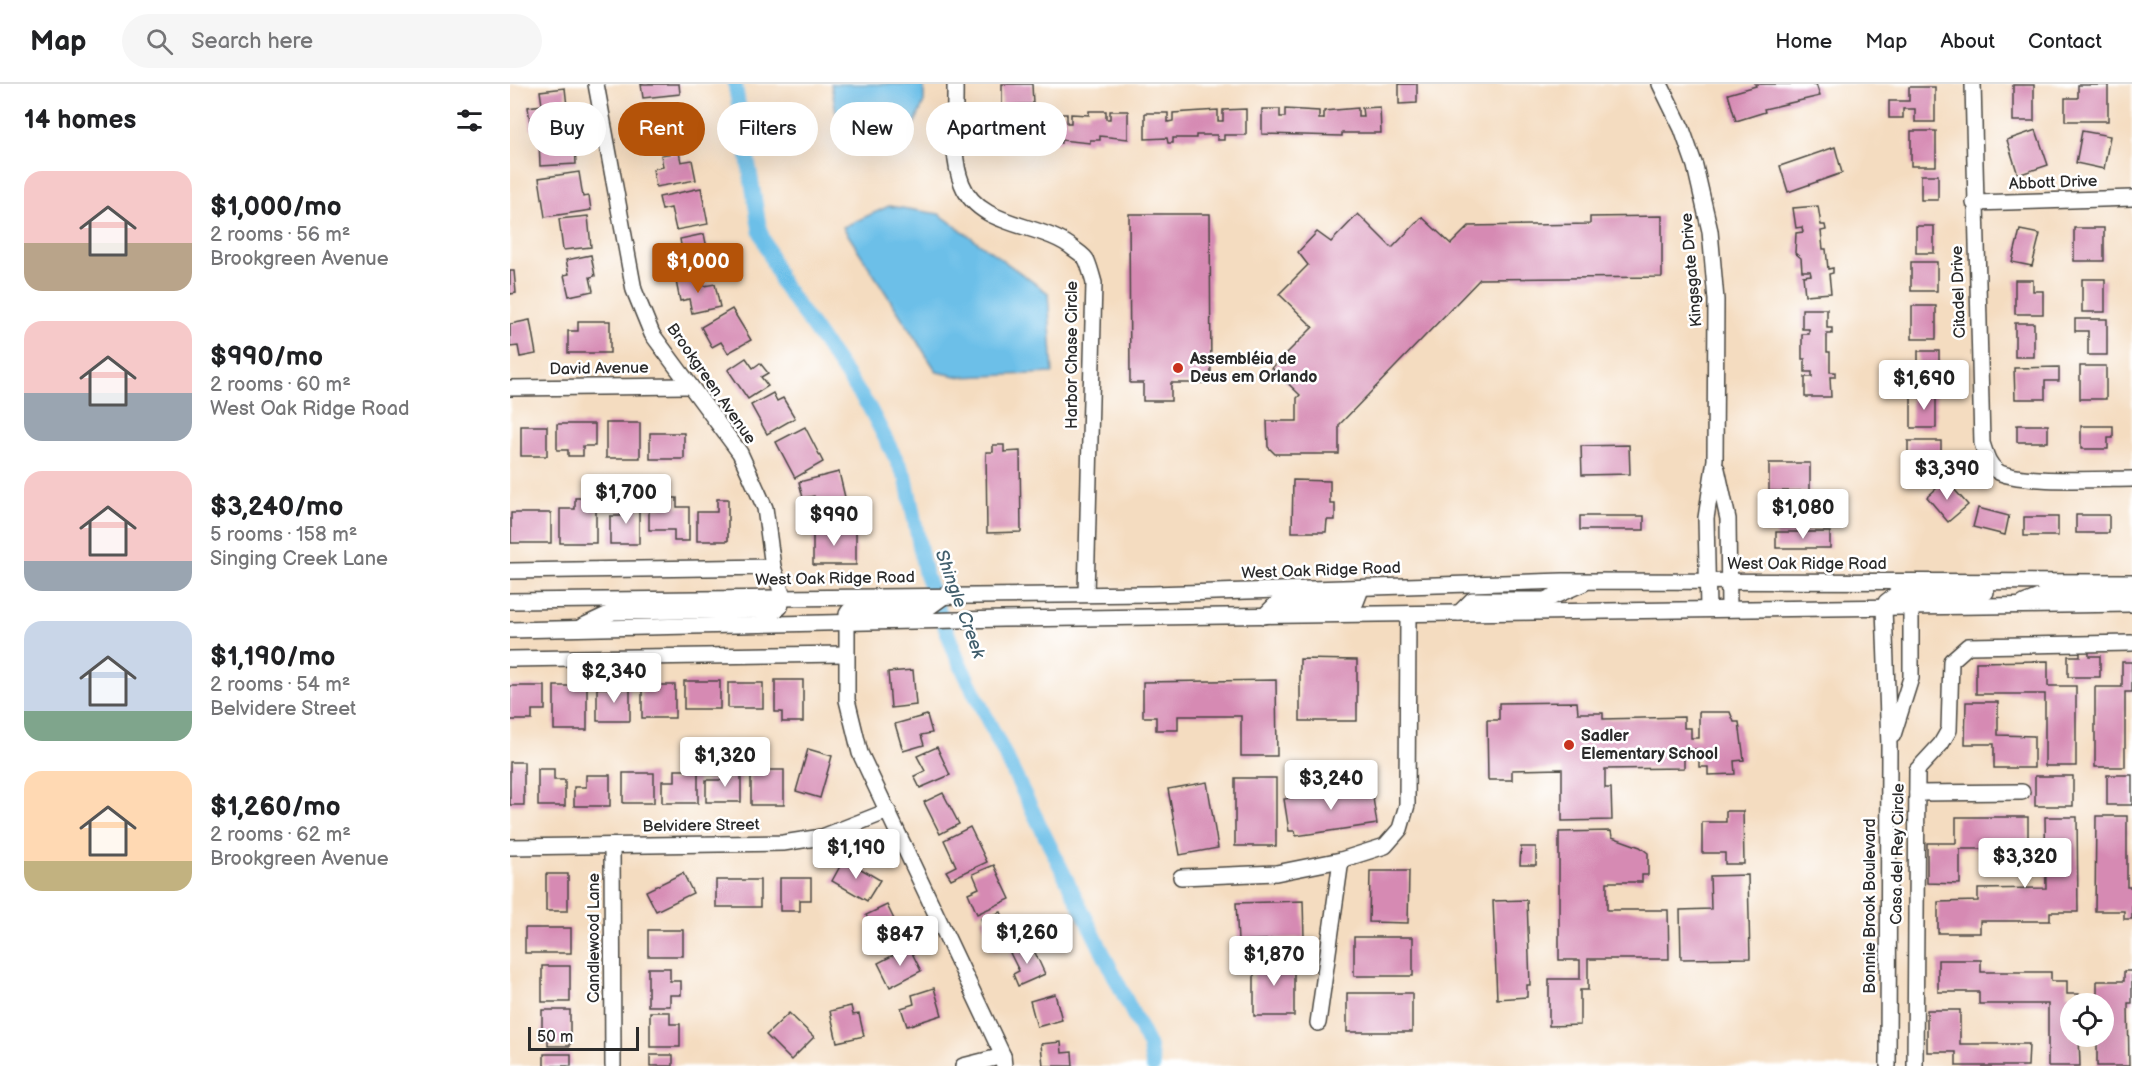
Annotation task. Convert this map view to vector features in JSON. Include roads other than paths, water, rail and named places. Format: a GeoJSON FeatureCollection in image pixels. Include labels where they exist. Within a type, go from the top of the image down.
{"type":"FeatureCollection","features":[{"type":"Feature","properties":{"kind":"street","name":"Brookgreen Avenue"},"geometry":{"type":"LineString","coordinates":[[596,84],[634,290],[652,334],[688,386],[740,453],[765,508],[773,567],[783,597]]}},
{"type":"Feature","properties":{"kind":"street","name":"Harbor Chase Circle"},"geometry":{"type":"LineString","coordinates":[[955,84],[957,158],[962,185],[977,206],[1007,222],[1038,229],[1064,240],[1086,259],[1094,283],[1086,594]]}},
{"type":"Feature","properties":{"kind":"street","name":"Kingsgate Drive"},"geometry":{"type":"LineString","coordinates":[[1660,84],[1682,129],[1695,166],[1710,231],[1716,300],[1715,460],[1706,518],[1708,609]]}},
{"type":"Feature","properties":{"kind":"street","name":"Citadel Drive"},"geometry":{"type":"LineString","coordinates":[[1973,84],[1974,204],[1982,443],[1988,462],[1999,473],[2019,478],[2132,479]]}},
{"type":"Feature","properties":{"kind":"street","name":"Abbott Drive"},"geometry":{"type":"LineString","coordinates":[[1974,204],[2132,198]]}},
{"type":"Feature","properties":{"kind":"street","name":"David Avenue"},"geometry":{"type":"LineString","coordinates":[[510,388],[688,386]]}},
{"type":"Feature","properties":{"kind":"street","name":"Kingsgate Drive"},"geometry":{"type":"LineString","coordinates":[[1715,460],[1728,519],[1729,609]]}},
{"type":"Feature","properties":{"kind":"street"},"geometry":{"type":"LineString","coordinates":[[510,571],[773,567]]}},
{"type":"Feature","properties":{"kind":"street","name":"West Oak Ridge Road"},"geometry":{"type":"LineString","coordinates":[[510,601],[1361,589],[1589,581],[2132,582]]}},
{"type":"Feature","properties":{"kind":"street"},"geometry":{"type":"LineString","coordinates":[[1459,613],[1473,600],[1545,600],[1589,581]]}},
{"type":"Feature","properties":{"kind":"street"},"geometry":{"type":"LineString","coordinates":[[1884,608],[1886,602],[1895,595],[1997,592],[2021,582]]}},
{"type":"Feature","properties":{"kind":"street"},"geometry":{"type":"LineString","coordinates":[[1264,616],[1278,602],[1356,602],[1361,589]]}},
{"type":"Feature","properties":{"kind":"street"},"geometry":{"type":"LineString","coordinates":[[2019,606],[2049,593],[2132,592]]}},
{"type":"Feature","properties":{"kind":"street"},"geometry":{"type":"LineString","coordinates":[[946,595],[928,608],[849,611],[846,623],[847,700],[860,753],[1004,1061],[963,1066]]}},
{"type":"Feature","properties":{"kind":"street"},"geometry":{"type":"LineString","coordinates":[[579,629],[613,612],[776,610],[780,607],[783,597]]}},
{"type":"Feature","properties":{"kind":"street"},"geometry":{"type":"LineString","coordinates":[[510,630],[984,619],[2132,604]]}},
{"type":"Feature","properties":{"kind":"street","name":"Bonnie Brook Boulevard"},"geometry":{"type":"LineString","coordinates":[[1889,746],[1911,678],[1911,607]]}},
{"type":"Feature","properties":{"kind":"street","name":"Bonnie Brook Boulevard"},"geometry":{"type":"LineString","coordinates":[[1884,608],[1889,746],[1888,1066]]}},
{"type":"Feature","properties":{"kind":"street"},"geometry":{"type":"LineString","coordinates":[[1181,877],[1276,873],[1341,860],[1385,846],[1400,829],[1407,805],[1408,614]]}},
{"type":"Feature","properties":{"kind":"street","name":"Casa del Rey Circle"},"geometry":{"type":"LineString","coordinates":[[1915,1066],[1917,770],[1941,744],[1949,730],[1951,661],[1968,646],[2132,642]]}},
{"type":"Feature","properties":{"kind":"street"},"geometry":{"type":"LineString","coordinates":[[510,658],[846,654]]}},
{"type":"Feature","properties":{"kind":"street"},"geometry":{"type":"LineString","coordinates":[[1917,793],[2022,792]]}},
{"type":"Feature","properties":{"kind":"street","name":"Belvidere Street"},"geometry":{"type":"LineString","coordinates":[[510,847],[783,843],[822,837],[888,811]]}},
{"type":"Feature","properties":{"kind":"street","name":"Candlewood Lane"},"geometry":{"type":"LineString","coordinates":[[612,846],[613,1066]]}},
{"type":"Feature","properties":{"kind":"street"},"geometry":{"type":"LineString","coordinates":[[1318,1023],[1341,860]]}},
{"type":"Feature","properties":{"kind":"water"},"geometry":{"type":"Polygon","coordinates":[[[831,84],[924,84],[924,102],[914,125],[914,102],[834,102],[831,84]]]}},
{"type":"Feature","properties":{"kind":"water"},"geometry":{"type":"Polygon","coordinates":[[[889,206],[939,214],[1048,293],[1053,373],[961,377],[937,372],[843,227],[889,206]]]}},
{"type":"Feature","properties":{"kind":"waterway","name":"Shingle Creek"},"geometry":{"type":"LineString","coordinates":[[735,84],[760,231],[781,282],[869,407],[906,478],[925,573],[957,658],[1149,1046],[1153,1066]]}},
{"type":"Feature","properties":{"kind":"place","name":"Assembléia de Deus em Orlando"},"geometry":{"type":"Point","coordinates":[1178,368]}},
{"type":"Feature","properties":{"kind":"place","name":"Sadler Elementary School"},"geometry":{"type":"Point","coordinates":[1569,745]}}]}
